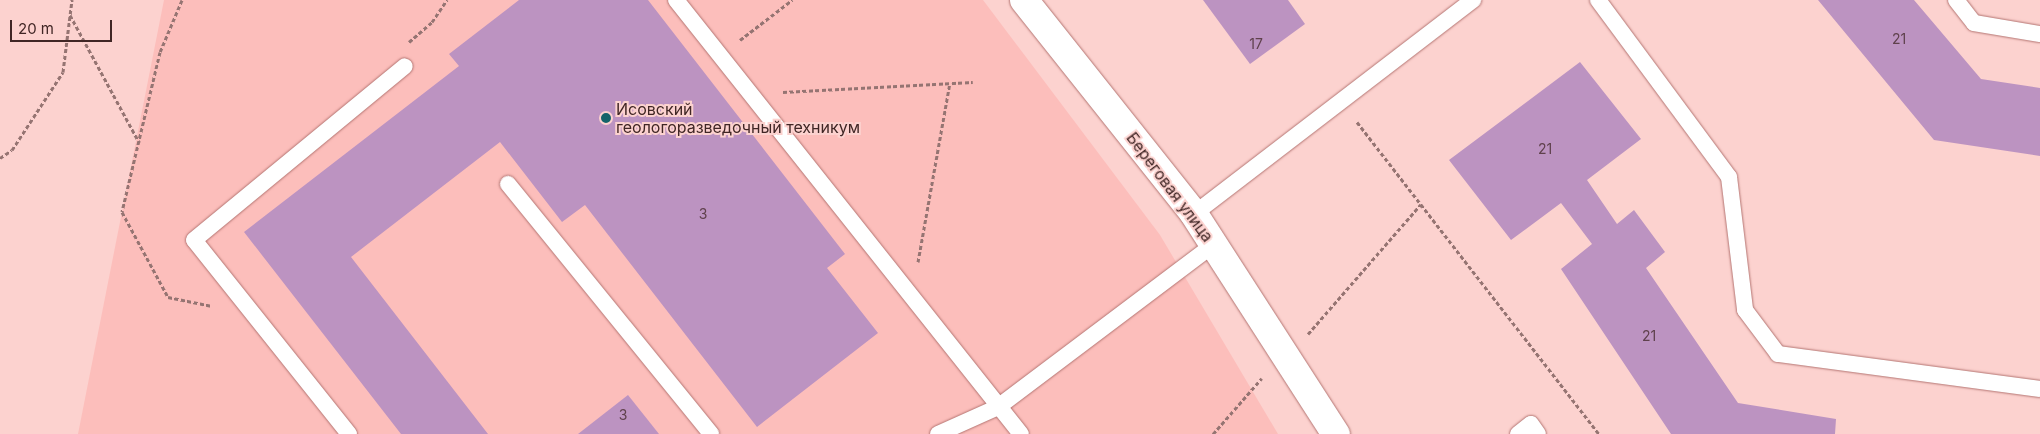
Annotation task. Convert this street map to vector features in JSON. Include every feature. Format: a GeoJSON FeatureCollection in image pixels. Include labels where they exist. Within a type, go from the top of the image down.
{"type":"FeatureCollection","features":[{"type":"Feature","properties":{"kind":"street","name":"Береговая улица"},"geometry":{"type":"LineString","coordinates":[[1024,0],[1194,214],[1336,434]]}},
{"type":"Feature","properties":{"kind":"lane"},"geometry":{"type":"LineString","coordinates":[[676,0],[1021,434]]}},
{"type":"Feature","properties":{"kind":"lane"},"geometry":{"type":"LineString","coordinates":[[1194,214],[1473,0]]}},
{"type":"Feature","properties":{"kind":"lane"},"geometry":{"type":"LineString","coordinates":[[1598,0],[1729,177],[1745,310],[1778,354],[2040,389]]}},
{"type":"Feature","properties":{"kind":"lane"},"geometry":{"type":"LineString","coordinates":[[1956,0],[1974,23],[2040,34]]}},
{"type":"Feature","properties":{"kind":"lane"},"geometry":{"type":"LineString","coordinates":[[349,434],[194,240],[405,66]]}},
{"type":"Feature","properties":{"kind":"lane"},"geometry":{"type":"LineString","coordinates":[[508,184],[711,434]]}},
{"type":"Feature","properties":{"kind":"lane"},"geometry":{"type":"LineString","coordinates":[[938,434],[998,407],[1213,245]]}},
{"type":"Feature","properties":{"kind":"lane"},"geometry":{"type":"LineString","coordinates":[[1518,434],[1531,424],[1538,434]]}},
{"type":"Feature","properties":{"kind":"path"},"geometry":{"type":"LineString","coordinates":[[0,158],[12,150],[63,72],[72,0]]}},
{"type":"Feature","properties":{"kind":"path"},"geometry":{"type":"LineString","coordinates":[[182,0],[160,52],[122,212],[168,297],[254,315]]}},
{"type":"Feature","properties":{"kind":"path"},"geometry":{"type":"LineString","coordinates":[[405,66],[406,44],[432,22],[447,0]]}},
{"type":"Feature","properties":{"kind":"path"},"geometry":{"type":"LineString","coordinates":[[720,56],[792,0]]}},
{"type":"Feature","properties":{"kind":"path"},"geometry":{"type":"LineString","coordinates":[[70,15],[139,142]]}},
{"type":"Feature","properties":{"kind":"path"},"geometry":{"type":"LineString","coordinates":[[750,94],[973,82]]}},
{"type":"Feature","properties":{"kind":"path"},"geometry":{"type":"LineString","coordinates":[[912,298],[950,83]]}},
{"type":"Feature","properties":{"kind":"path"},"geometry":{"type":"LineString","coordinates":[[1341,101],[1599,434]]}},
{"type":"Feature","properties":{"kind":"path"},"geometry":{"type":"LineString","coordinates":[[1213,434],[1285,356],[1310,333],[1421,204]]}},
{"type":"Feature","properties":{"kind":"shaded area","name":"Исовский геологоразведочный техникум"},"geometry":{"type":"Polygon","coordinates":[[[164,0],[983,0],[1160,235],[1278,434],[78,434],[164,0]]]}},
{"type":"Feature","properties":{"kind":"building"},"geometry":{"type":"Polygon","coordinates":[[[519,0],[648,0],[845,254],[827,268],[878,333],[757,427],[585,205],[562,222],[500,142],[351,257],[488,434],[401,434],[244,232],[459,66],[449,54],[519,0]]]}},
{"type":"Feature","properties":{"kind":"building"},"geometry":{"type":"Polygon","coordinates":[[[1203,0],[1288,0],[1305,24],[1250,64],[1203,0]]]}},
{"type":"Feature","properties":{"kind":"building"},"geometry":{"type":"Polygon","coordinates":[[[1818,0],[1914,0],[1981,79],[2040,88],[2040,156],[1934,140],[1818,0]]]}},
{"type":"Feature","properties":{"kind":"building"},"geometry":{"type":"Polygon","coordinates":[[[1580,62],[1641,139],[1587,180],[1617,224],[1634,210],[1665,252],[1646,268],[1738,403],[1836,419],[1835,434],[1671,434],[1561,269],[1592,244],[1561,203],[1511,240],[1449,160],[1580,62]]]}},
{"type":"Feature","properties":{"kind":"building"},"geometry":{"type":"Polygon","coordinates":[[[628,395],[659,434],[578,434],[628,395]]]}},
{"type":"Feature","properties":{"kind":"place","name":"Исовский геологоразведочный техникум"},"geometry":{"type":"Point","coordinates":[606,118]}}]}
